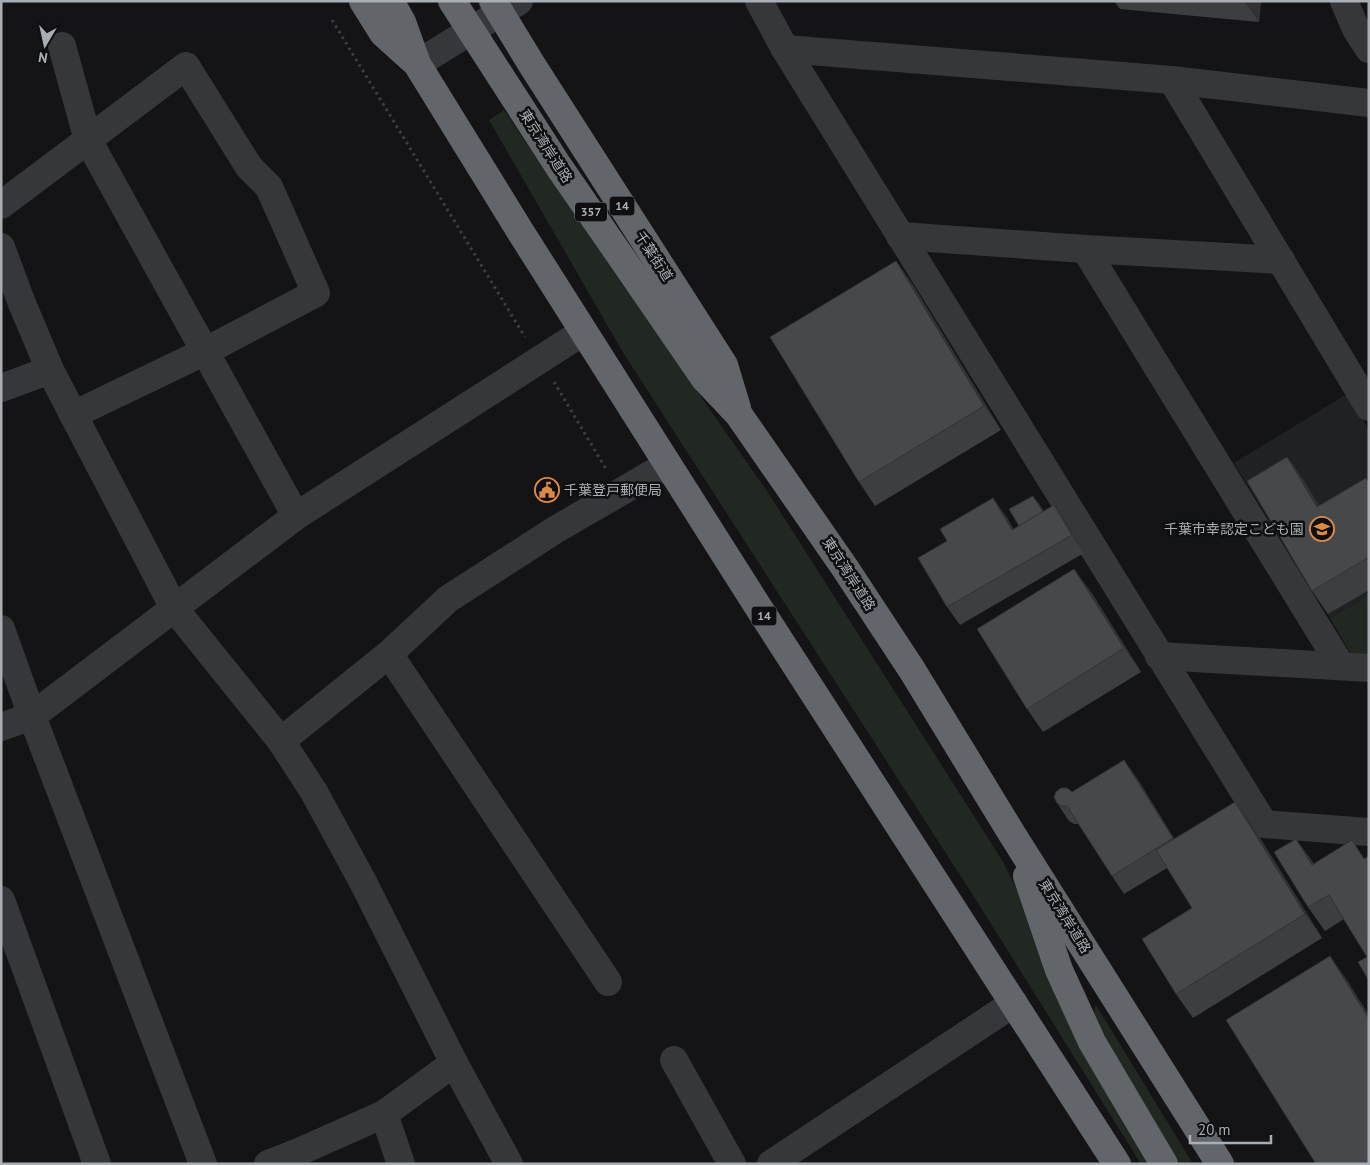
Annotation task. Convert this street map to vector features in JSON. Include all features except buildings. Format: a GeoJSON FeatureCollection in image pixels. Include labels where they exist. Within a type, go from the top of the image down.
{"type":"FeatureCollection","features":[{"type":"Feature","properties":{"kind":"highway","name":"14"},"geometry":{"type":"LineString","coordinates":[[363,1],[383,33],[417,64],[667,465],[1117,1164]]}},
{"type":"Feature","properties":{"kind":"highway"},"geometry":{"type":"LineString","coordinates":[[390,1],[402,22],[417,64]]}},
{"type":"Feature","properties":{"kind":"highway","name":"東京湾岸道路"},"geometry":{"type":"LineString","coordinates":[[452,1],[559,167],[705,379],[739,415],[866,599],[1220,1164]]}},
{"type":"Feature","properties":{"kind":"highway","name":"千葉街道"},"geometry":{"type":"LineString","coordinates":[[504,5],[724,365],[739,415]]}},
{"type":"Feature","properties":{"kind":"highway"},"geometry":{"type":"LineString","coordinates":[[1012,834],[1059,970],[1082,1021],[1164,1164]]}},
{"type":"Feature","properties":{"kind":"street"},"geometry":{"type":"LineString","coordinates":[[759,1],[785,49],[1264,824],[1369,832]]}},
{"type":"Feature","properties":{"kind":"street"},"geometry":{"type":"LineString","coordinates":[[1344,1],[1356,29],[1369,49]]}},
{"type":"Feature","properties":{"kind":"street"},"geometry":{"type":"LineString","coordinates":[[417,64],[470,31],[504,5]]}},
{"type":"Feature","properties":{"kind":"street"},"geometry":{"type":"LineString","coordinates":[[62,46],[88,140],[296,516]]}},
{"type":"Feature","properties":{"kind":"street"},"geometry":{"type":"LineString","coordinates":[[785,49],[1172,80],[1369,103]]}},
{"type":"Feature","properties":{"kind":"street"},"geometry":{"type":"LineString","coordinates":[[1,205],[186,66],[249,167],[269,187],[316,293],[204,352],[73,415]]}},
{"type":"Feature","properties":{"kind":"street"},"geometry":{"type":"LineString","coordinates":[[1172,80],[1369,407]]}},
{"type":"Feature","properties":{"kind":"street"},"geometry":{"type":"LineString","coordinates":[[900,236],[1085,250],[1281,260]]}},
{"type":"Feature","properties":{"kind":"street"},"geometry":{"type":"LineString","coordinates":[[1,247],[20,301],[50,370],[174,608],[281,741],[314,792],[363,882],[454,1063],[510,1164]]}},
{"type":"Feature","properties":{"kind":"street"},"geometry":{"type":"LineString","coordinates":[[1085,250],[1341,666]]}},
{"type":"Feature","properties":{"kind":"street"},"geometry":{"type":"LineString","coordinates":[[1,727],[32,716],[296,516],[583,332]]}},
{"type":"Feature","properties":{"kind":"street"},"geometry":{"type":"LineString","coordinates":[[1,388],[50,370]]}},
{"type":"Feature","properties":{"kind":"street"},"geometry":{"type":"LineString","coordinates":[[281,741],[389,654],[448,599],[555,530],[667,465]]}},
{"type":"Feature","properties":{"kind":"street"},"geometry":{"type":"LineString","coordinates":[[1,629],[32,716],[203,1164]]}},
{"type":"Feature","properties":{"kind":"street"},"geometry":{"type":"LineString","coordinates":[[389,654],[608,982]]}},
{"type":"Feature","properties":{"kind":"street"},"geometry":{"type":"LineString","coordinates":[[1159,656],[1369,668]]}},
{"type":"Feature","properties":{"kind":"street"},"geometry":{"type":"LineString","coordinates":[[1,900],[97,1164]]}},
{"type":"Feature","properties":{"kind":"street"},"geometry":{"type":"LineString","coordinates":[[771,1164],[1014,1003]]}},
{"type":"Feature","properties":{"kind":"street"},"geometry":{"type":"LineString","coordinates":[[674,1060],[732,1164]]}},
{"type":"Feature","properties":{"kind":"street"},"geometry":{"type":"LineString","coordinates":[[268,1164],[303,1158],[384,1114],[454,1063]]}},
{"type":"Feature","properties":{"kind":"street"},"geometry":{"type":"LineString","coordinates":[[384,1114],[401,1164]]}},
{"type":"Feature","properties":{"kind":"path"},"geometry":{"type":"LineString","coordinates":[[332,20],[528,342]]}},
{"type":"Feature","properties":{"kind":"path"},"geometry":{"type":"LineString","coordinates":[[554,382],[606,470]]}},
{"type":"Feature","properties":{"kind":"shaded area"},"geometry":{"type":"Polygon","coordinates":[[[504,110],[615,274],[767,491],[1002,860],[1153,1164],[1141,1164],[978,903],[624,354],[489,120],[504,110]]]}},
{"type":"Feature","properties":{"kind":"shaded area","name":"千葉市幸認定こども園"},"geometry":{"type":"Polygon","coordinates":[[[1347,394],[1369,430],[1369,595],[1330,618],[1234,463],[1347,394]]]}},
{"type":"Feature","properties":{"kind":"shaded area"},"geometry":{"type":"Polygon","coordinates":[[[1369,595],[1369,656],[1351,654],[1330,618],[1369,595]]]}},
{"type":"Feature","properties":{"kind":"shaded area"},"geometry":{"type":"Polygon","coordinates":[[[1096,1005],[1193,1164],[1179,1164],[1117,1067],[1093,1014],[1096,1005]]]}},
{"type":"Feature","properties":{"kind":"place","name":"千葉登戸郵便局"},"geometry":{"type":"Point","coordinates":[547,490]}},
{"type":"Feature","properties":{"kind":"place","name":"千葉市幸認定こども園"},"geometry":{"type":"Point","coordinates":[1322,529]}}]}
